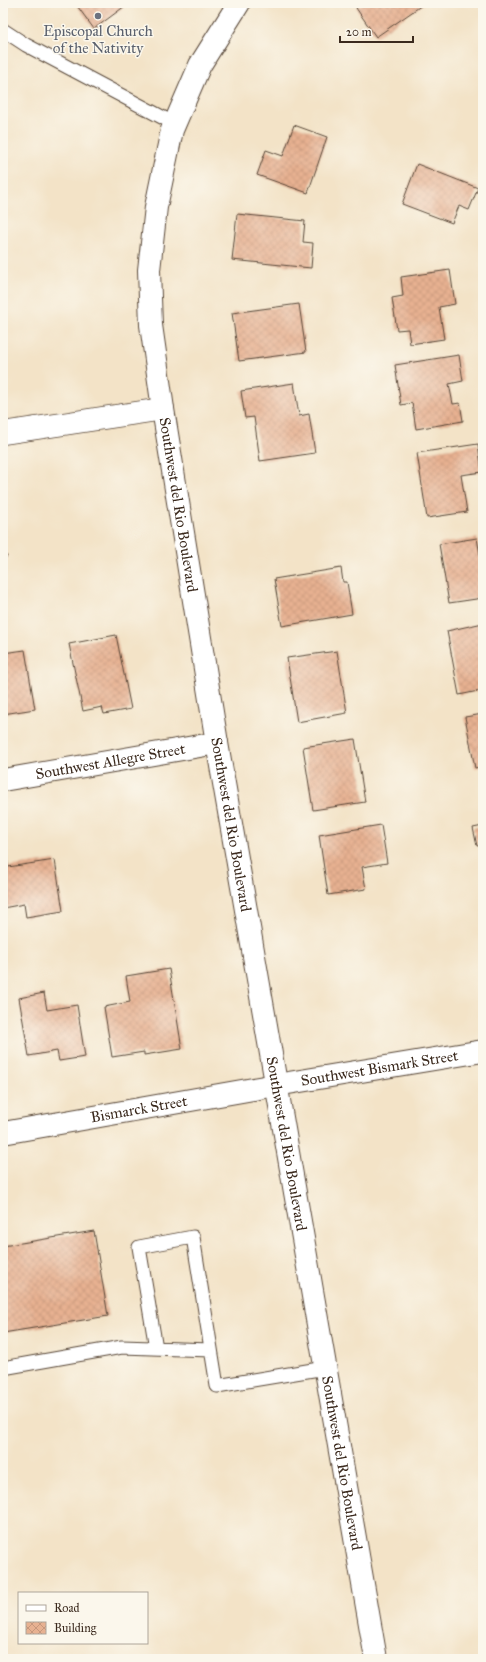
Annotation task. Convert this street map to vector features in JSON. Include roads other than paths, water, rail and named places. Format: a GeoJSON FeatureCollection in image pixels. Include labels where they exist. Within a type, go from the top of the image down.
{"type":"FeatureCollection","features":[{"type":"Feature","properties":{"kind":"street","name":"Southwest del Rio Boulevard"},"geometry":{"type":"LineString","coordinates":[[239,3],[200,65],[172,130],[156,207],[149,270],[151,325],[163,409],[217,743],[376,1659]]}},
{"type":"Feature","properties":{"kind":"street"},"geometry":{"type":"LineString","coordinates":[[3,433],[163,409]]}},
{"type":"Feature","properties":{"kind":"street","name":"Southwest Allegre Street"},"geometry":{"type":"LineString","coordinates":[[3,780],[217,743]]}},
{"type":"Feature","properties":{"kind":"street","name":"Southwest Bismark Street"},"geometry":{"type":"LineString","coordinates":[[276,1085],[483,1051]]}},
{"type":"Feature","properties":{"kind":"street","name":"Bismarck Street"},"geometry":{"type":"LineString","coordinates":[[3,1134],[276,1085]]}},
{"type":"Feature","properties":{"kind":"lane"},"geometry":{"type":"LineString","coordinates":[[3,30],[26,45],[175,124]]}},
{"type":"Feature","properties":{"kind":"lane"},"geometry":{"type":"LineString","coordinates":[[156,1348],[139,1247],[192,1237],[217,1386],[325,1368]]}},
{"type":"Feature","properties":{"kind":"lane"},"geometry":{"type":"LineString","coordinates":[[3,1368],[122,1347],[211,1350]]}},
{"type":"Feature","properties":{"kind":"place","name":"Episcopal Church of the Nativity"},"geometry":{"type":"Point","coordinates":[98,16]}}]}
